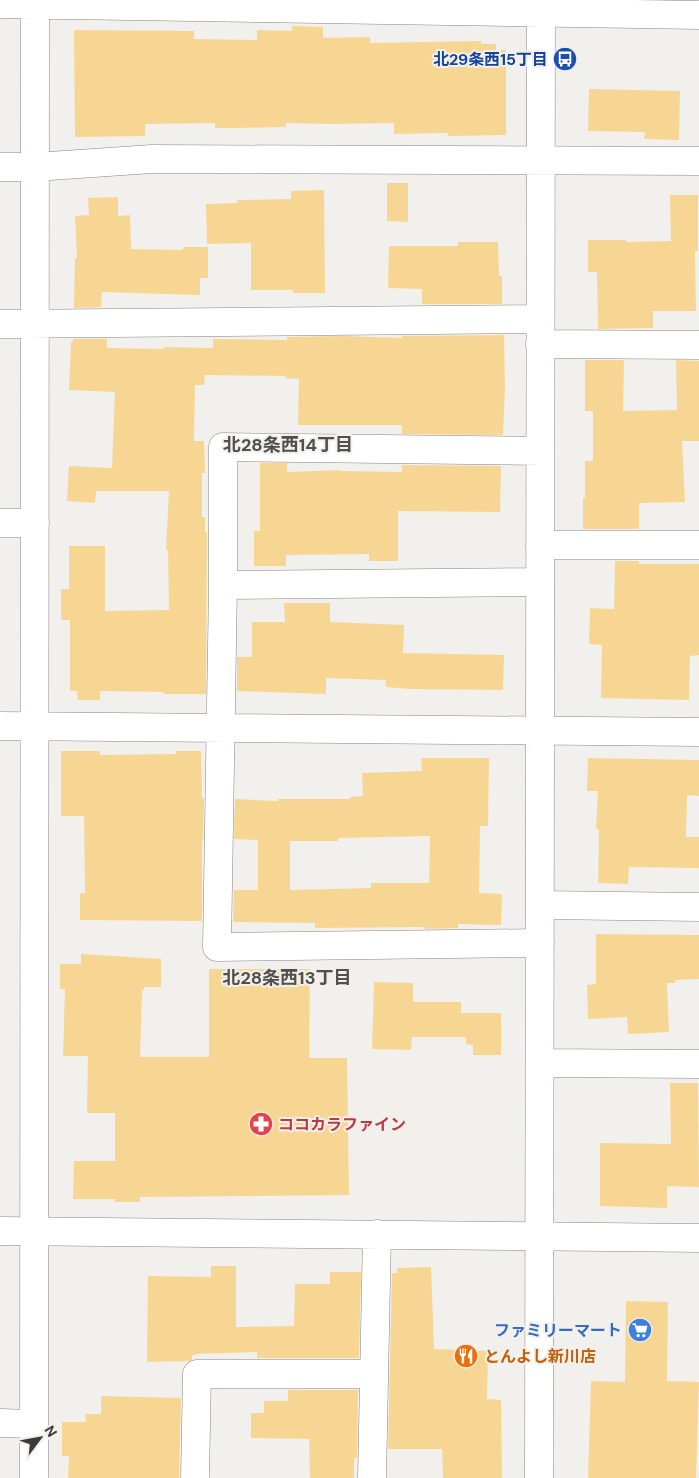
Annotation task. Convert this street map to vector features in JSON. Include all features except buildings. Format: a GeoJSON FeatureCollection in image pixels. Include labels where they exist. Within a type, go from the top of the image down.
{"type":"FeatureCollection","features":[{"type":"Feature","properties":{"kind":"street"},"geometry":{"type":"LineString","coordinates":[[0,4],[35,2],[541,6],[699,15]]}},
{"type":"Feature","properties":{"kind":"street"},"geometry":{"type":"LineString","coordinates":[[34,1478],[35,2]]}},
{"type":"Feature","properties":{"kind":"street"},"geometry":{"type":"LineString","coordinates":[[539,1478],[541,6]]}},
{"type":"Feature","properties":{"kind":"street"},"geometry":{"type":"LineString","coordinates":[[0,166],[35,167],[152,159],[699,161]]}},
{"type":"Feature","properties":{"kind":"street"},"geometry":{"type":"LineString","coordinates":[[0,324],[540,332],[699,345]]}},
{"type":"Feature","properties":{"kind":"street"},"geometry":{"type":"LineString","coordinates":[[540,451],[223,447],[223,585],[217,947],[540,943]]}},
{"type":"Feature","properties":{"kind":"street"},"geometry":{"type":"LineString","coordinates":[[0,523],[35,523]]}},
{"type":"Feature","properties":{"kind":"street"},"geometry":{"type":"LineString","coordinates":[[540,545],[699,545]]}},
{"type":"Feature","properties":{"kind":"street"},"geometry":{"type":"LineString","coordinates":[[223,585],[540,582]]}},
{"type":"Feature","properties":{"kind":"street"},"geometry":{"type":"LineString","coordinates":[[0,726],[699,732]]}},
{"type":"Feature","properties":{"kind":"street"},"geometry":{"type":"LineString","coordinates":[[540,905],[699,907]]}},
{"type":"Feature","properties":{"kind":"street"},"geometry":{"type":"LineString","coordinates":[[540,1063],[699,1064]]}},
{"type":"Feature","properties":{"kind":"street"},"geometry":{"type":"LineString","coordinates":[[0,1231],[699,1238]]}},
{"type":"Feature","properties":{"kind":"street"},"geometry":{"type":"LineString","coordinates":[[372,1478],[377,1234]]}},
{"type":"Feature","properties":{"kind":"street"},"geometry":{"type":"LineString","coordinates":[[195,1478],[197,1374],[373,1374]]}},
{"type":"Feature","properties":{"kind":"street"},"geometry":{"type":"LineString","coordinates":[[0,1423],[34,1424]]}},
{"type":"Feature","properties":{"kind":"place","name":"北29条西15丁目"},"geometry":{"type":"Point","coordinates":[565,59]}},
{"type":"Feature","properties":{"kind":"place","name":"ココカラファイン"},"geometry":{"type":"Point","coordinates":[261,1124]}},
{"type":"Feature","properties":{"kind":"place","name":"ファミリーマート"},"geometry":{"type":"Point","coordinates":[640,1330]}},
{"type":"Feature","properties":{"kind":"place","name":"とんよし新川店"},"geometry":{"type":"Point","coordinates":[466,1356]}},
{"type":"Feature","properties":{"kind":"district","name":"北28条西14丁目"},"geometry":{"type":"Point","coordinates":[288,445]}},
{"type":"Feature","properties":{"kind":"district","name":"北28条西13丁目"},"geometry":{"type":"Point","coordinates":[287,978]}}]}
